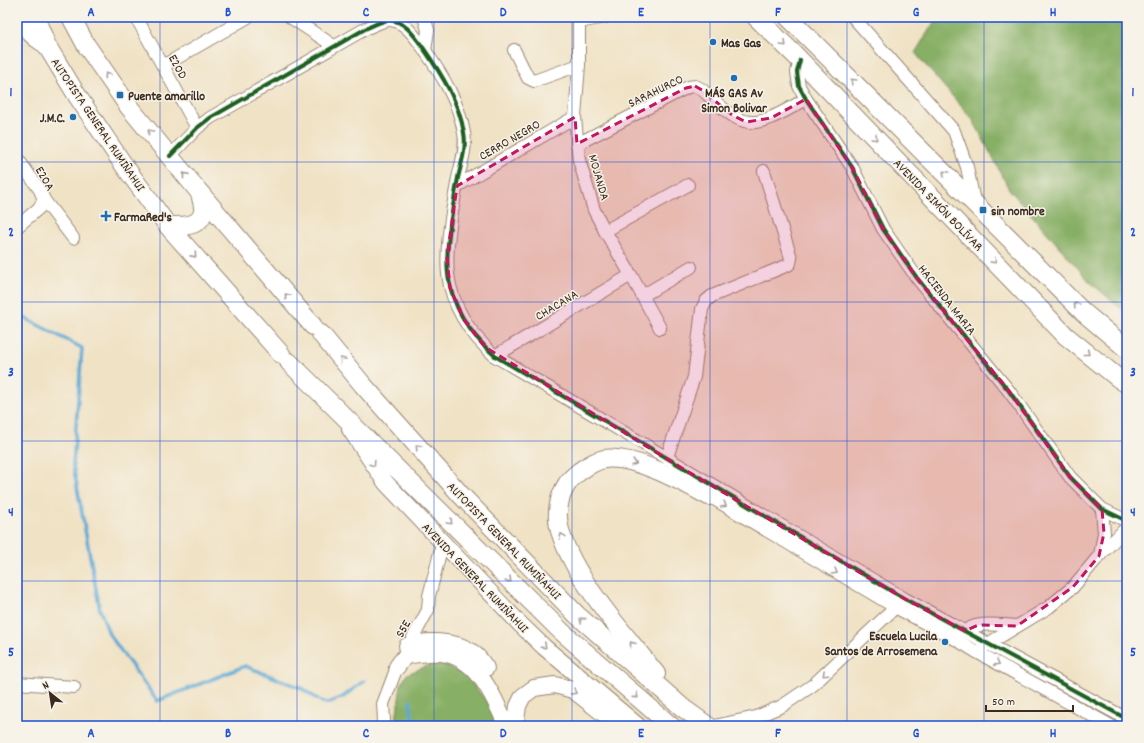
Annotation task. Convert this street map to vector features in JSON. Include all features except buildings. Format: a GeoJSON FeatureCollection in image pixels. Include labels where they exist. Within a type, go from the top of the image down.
{"type":"FeatureCollection","features":[{"type":"Feature","properties":{"kind":"highway","name":"AUTOPISTA GENERAL RUMIÑAHUI"},"geometry":{"type":"LineString","coordinates":[[71,17],[86,45],[120,95],[200,193],[363,385],[444,476],[504,541],[577,615],[682,708],[708,726]]}},
{"type":"Feature","properties":{"kind":"highway","name":"AVENIDA SIMÓN BOLÍVAR"},"geometry":{"type":"LineString","coordinates":[[756,17],[800,60],[1066,336],[1127,384]]}},
{"type":"Feature","properties":{"kind":"highway","name":"AVENIDA SIMÓN BOLÍVAR"},"geometry":{"type":"LineString","coordinates":[[788,17],[1083,312],[1127,349]]}},
{"type":"Feature","properties":{"kind":"highway","name":"AUTOPISTA GENERAL RUMIÑAHUI"},"geometry":{"type":"LineString","coordinates":[[24,21],[47,46],[95,122],[168,226],[285,358],[561,632],[672,726]]}},
{"type":"Feature","properties":{"kind":"highway"},"geometry":{"type":"LineString","coordinates":[[168,226],[183,227],[191,225],[198,220],[203,213],[200,193]]}},
{"type":"Feature","properties":{"kind":"highway"},"geometry":{"type":"LineString","coordinates":[[682,708],[590,590],[575,565],[560,534],[558,503],[563,490],[570,480],[587,465],[604,460],[624,460],[642,465],[676,479],[709,496]]}},
{"type":"Feature","properties":{"kind":"highway"},"geometry":{"type":"LineString","coordinates":[[422,495],[444,476]]}},
{"type":"Feature","properties":{"kind":"main road","name":"AVENIDA GENERAL RUMIÑAHUI"},"geometry":{"type":"LineString","coordinates":[[336,408],[386,483],[521,625],[544,647],[638,726]]}},
{"type":"Feature","properties":{"kind":"main road"},"geometry":{"type":"LineString","coordinates":[[407,646],[418,643],[443,642],[471,651],[480,660],[496,682],[514,724]]}},
{"type":"Feature","properties":{"kind":"main road"},"geometry":{"type":"LineString","coordinates":[[397,666],[404,658],[436,652],[454,656],[465,661],[474,668],[514,724]]}},
{"type":"Feature","properties":{"kind":"main road"},"geometry":{"type":"LineString","coordinates":[[514,724],[518,706],[523,696],[534,688],[555,685],[573,690],[619,726]]}},
{"type":"Feature","properties":{"kind":"street","name":"E20D"},"geometry":{"type":"LineString","coordinates":[[136,17],[197,128]]}},
{"type":"Feature","properties":{"kind":"street"},"geometry":{"type":"LineString","coordinates":[[163,66],[248,17]]}},
{"type":"Feature","properties":{"kind":"street"},"geometry":{"type":"LineString","coordinates":[[290,17],[334,46]]}},
{"type":"Feature","properties":{"kind":"street"},"geometry":{"type":"LineString","coordinates":[[424,17],[428,30],[425,51]]}},
{"type":"Feature","properties":{"kind":"street"},"geometry":{"type":"LineString","coordinates":[[578,20],[605,17]]}},
{"type":"Feature","properties":{"kind":"street"},"geometry":{"type":"LineString","coordinates":[[853,17],[954,132],[966,167],[974,202]]}},
{"type":"Feature","properties":{"kind":"street"},"geometry":{"type":"LineString","coordinates":[[170,156],[197,128],[210,118],[365,29],[386,19],[396,22],[412,32],[447,84],[454,97],[465,134],[464,153],[457,186],[449,241],[447,258],[448,273],[450,288],[464,320],[481,343],[495,356],[905,599],[961,635],[974,651],[1111,726]]}},
{"type":"Feature","properties":{"kind":"street","name":"MOJANDA"},"geometry":{"type":"LineString","coordinates":[[578,20],[579,64],[575,117],[579,160],[594,210],[604,231],[631,275],[660,328]]}},
{"type":"Feature","properties":{"kind":"street"},"geometry":{"type":"LineString","coordinates":[[514,50],[528,78],[534,81],[579,64]]}},
{"type":"Feature","properties":{"kind":"street","name":"HACIENDA MARIA"},"geometry":{"type":"LineString","coordinates":[[800,60],[797,72],[799,86],[806,99],[852,167],[883,229],[917,278],[1009,391],[1070,477],[1102,509],[1127,521]]}},
{"type":"Feature","properties":{"kind":"street","name":"SARAHURCO"},"geometry":{"type":"LineString","coordinates":[[577,144],[686,88],[695,86],[732,115],[746,122],[760,122],[771,118],[781,114],[806,99]]}},
{"type":"Feature","properties":{"kind":"street","name":"CERRO NEGRO"},"geometry":{"type":"LineString","coordinates":[[457,186],[575,117]]}},
{"type":"Feature","properties":{"kind":"street","name":"E20A"},"geometry":{"type":"LineString","coordinates":[[17,158],[40,190],[44,200],[40,208],[17,227]]}},
{"type":"Feature","properties":{"kind":"street"},"geometry":{"type":"LineString","coordinates":[[667,457],[694,378],[702,309],[706,301],[712,296],[790,263],[791,258],[764,171]]}},
{"type":"Feature","properties":{"kind":"street"},"geometry":{"type":"LineString","coordinates":[[604,231],[688,185]]}},
{"type":"Feature","properties":{"kind":"street"},"geometry":{"type":"LineString","coordinates":[[44,200],[73,238]]}},
{"type":"Feature","properties":{"kind":"street"},"geometry":{"type":"LineString","coordinates":[[642,296],[691,267]]}},
{"type":"Feature","properties":{"kind":"street","name":"CHACANA"},"geometry":{"type":"LineString","coordinates":[[495,356],[631,275]]}},
{"type":"Feature","properties":{"kind":"street"},"geometry":{"type":"LineString","coordinates":[[685,470],[709,496],[895,607],[961,635],[988,643],[1127,719]]}},
{"type":"Feature","properties":{"kind":"street"},"geometry":{"type":"LineString","coordinates":[[1099,556],[1104,533],[1102,509]]}},
{"type":"Feature","properties":{"kind":"street"},"geometry":{"type":"LineString","coordinates":[[974,651],[1049,607],[1073,588],[1099,556],[1127,527]]}},
{"type":"Feature","properties":{"kind":"street","name":"S5E"},"geometry":{"type":"LineString","coordinates":[[381,726],[384,720],[383,704],[397,666],[428,610],[429,596],[443,542]]}},
{"type":"Feature","properties":{"kind":"street"},"geometry":{"type":"LineString","coordinates":[[714,726],[756,717],[782,706],[813,685],[905,599]]}},
{"type":"Feature","properties":{"kind":"street"},"geometry":{"type":"LineString","coordinates":[[961,635],[978,625],[1017,626]]}},
{"type":"Feature","properties":{"kind":"street"},"geometry":{"type":"LineString","coordinates":[[17,684],[74,687]]}},
{"type":"Feature","properties":{"kind":"highlighted area"},"geometry":{"type":"Polygon","coordinates":[[[695,86],[732,115],[746,122],[771,118],[806,99],[852,167],[883,229],[917,278],[1009,391],[1070,477],[1102,509],[1104,533],[1099,556],[1073,587],[1017,626],[978,625],[965,631],[905,599],[685,470],[485,347],[464,320],[450,288],[447,258],[457,186],[575,117],[577,144],[686,88],[695,86]]]}},
{"type":"Feature","properties":{"kind":"green space"},"geometry":{"type":"Polygon","coordinates":[[[937,17],[1127,17],[1127,314],[1089,281],[1009,189],[973,120],[915,53],[937,17]]]}},
{"type":"Feature","properties":{"kind":"green space"},"geometry":{"type":"Polygon","coordinates":[[[437,662],[465,674],[489,704],[499,726],[395,726],[401,685],[407,674],[437,662]]]}},
{"type":"Feature","properties":{"kind":"waterway"},"geometry":{"type":"LineString","coordinates":[[17,314],[82,348],[73,465],[100,610],[109,634],[157,701],[245,666],[301,688],[322,702],[328,703],[343,697],[364,681]]}},
{"type":"Feature","properties":{"kind":"waterway"},"geometry":{"type":"LineString","coordinates":[[410,700],[413,726]]}},
{"type":"Feature","properties":{"kind":"cycle path"},"geometry":{"type":"LineString","coordinates":[[170,156],[197,128],[210,118],[365,29],[379,22],[388,20],[399,23],[409,30],[437,69],[449,89],[462,122],[465,144],[450,226],[447,263],[448,274],[450,286],[458,309],[471,330],[486,348],[495,356],[905,599],[1127,719]]}},
{"type":"Feature","properties":{"kind":"cycle path"},"geometry":{"type":"LineString","coordinates":[[800,60],[797,72],[799,86],[806,99],[852,167],[883,229],[917,278],[1009,391],[1070,477],[1102,509],[1127,521]]}},
{"type":"Feature","properties":{"kind":"place","name":"Mas Gas"},"geometry":{"type":"Point","coordinates":[713,42]}},
{"type":"Feature","properties":{"kind":"place","name":"MÁS GAS Av Simon Bolivar"},"geometry":{"type":"Point","coordinates":[734,78]}},
{"type":"Feature","properties":{"kind":"place","name":"Puente amarillo"},"geometry":{"type":"Point","coordinates":[120,95]}},
{"type":"Feature","properties":{"kind":"place","name":"J.M.C."},"geometry":{"type":"Point","coordinates":[73,117]}},
{"type":"Feature","properties":{"kind":"place","name":"sin nombre"},"geometry":{"type":"Point","coordinates":[983,210]}},
{"type":"Feature","properties":{"kind":"place","name":"FarmaRed's"},"geometry":{"type":"Point","coordinates":[106,216]}},
{"type":"Feature","properties":{"kind":"place","name":"Escuela Lucila Santos de Arrosemena"},"geometry":{"type":"Point","coordinates":[945,642]}}]}
